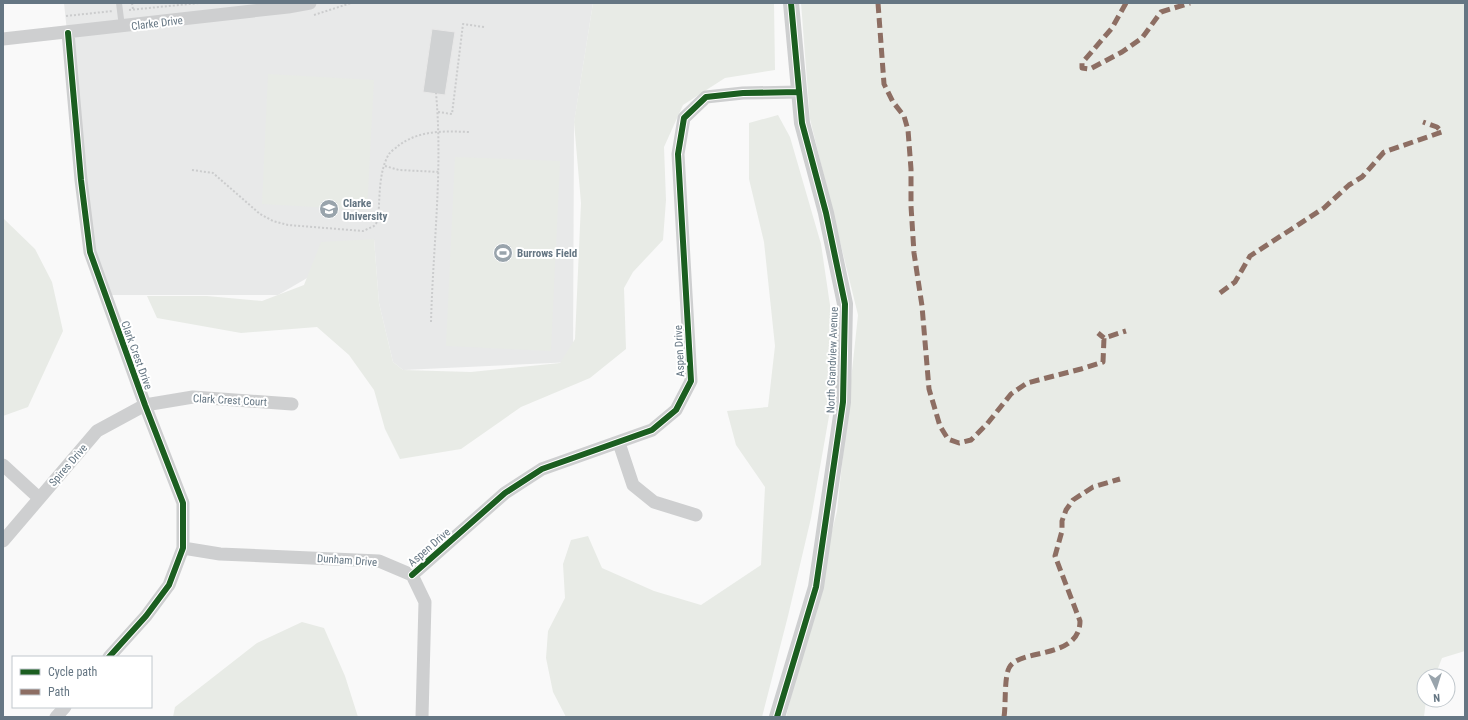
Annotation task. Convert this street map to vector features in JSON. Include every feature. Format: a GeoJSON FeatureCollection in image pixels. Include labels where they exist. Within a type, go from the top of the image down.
{"type":"FeatureCollection","features":[{"type":"Feature","properties":{"kind":"street","name":"Clarke Drive"},"geometry":{"type":"LineString","coordinates":[[3,39],[122,27],[310,3]]}},
{"type":"Feature","properties":{"kind":"street","name":"North Grandview Avenue"},"geometry":{"type":"LineString","coordinates":[[777,717],[816,587],[842,402],[845,304],[826,213],[802,123],[791,3]]}},
{"type":"Feature","properties":{"kind":"street","name":"Clark Crest Drive"},"geometry":{"type":"LineString","coordinates":[[68,33],[81,180],[90,252],[145,406],[183,503],[183,548],[169,586],[146,616],[111,656]]}},
{"type":"Feature","properties":{"kind":"street","name":"Aspen Drive"},"geometry":{"type":"LineString","coordinates":[[412,575],[505,493],[542,469],[619,443],[652,430],[676,410],[691,381],[678,154],[684,118],[706,97],[742,93],[799,92]]}},
{"type":"Feature","properties":{"kind":"street","name":"Clark Crest Court"},"geometry":{"type":"LineString","coordinates":[[145,406],[193,398],[292,404]]}},
{"type":"Feature","properties":{"kind":"street","name":"Spires Drive"},"geometry":{"type":"LineString","coordinates":[[3,541],[97,431],[145,406]]}},
{"type":"Feature","properties":{"kind":"street"},"geometry":{"type":"LineString","coordinates":[[619,443],[632,485],[654,502],[696,515]]}},
{"type":"Feature","properties":{"kind":"street"},"geometry":{"type":"LineString","coordinates":[[3,466],[39,498]]}},
{"type":"Feature","properties":{"kind":"street","name":"Dunham Drive"},"geometry":{"type":"LineString","coordinates":[[183,548],[220,554],[379,561],[412,575]]}},
{"type":"Feature","properties":{"kind":"street"},"geometry":{"type":"LineString","coordinates":[[412,575],[425,602],[422,717]]}},
{"type":"Feature","properties":{"kind":"street"},"geometry":{"type":"LineString","coordinates":[[56,717],[64,708]]}},
{"type":"Feature","properties":{"kind":"lane"},"geometry":{"type":"LineString","coordinates":[[119,3],[122,27]]}},
{"type":"Feature","properties":{"kind":"path"},"geometry":{"type":"LineString","coordinates":[[132,3],[133,9]]}},
{"type":"Feature","properties":{"kind":"path"},"geometry":{"type":"LineString","coordinates":[[66,16],[199,3]]}},
{"type":"Feature","properties":{"kind":"path"},"geometry":{"type":"LineString","coordinates":[[438,112],[452,114],[463,24],[484,28]]}},
{"type":"Feature","properties":{"kind":"path"},"geometry":{"type":"LineString","coordinates":[[431,322],[439,172],[439,131],[436,94]]}},
{"type":"Feature","properties":{"kind":"path"},"geometry":{"type":"LineString","coordinates":[[192,170],[213,174],[260,214],[273,221],[288,224],[363,231],[374,226],[378,221],[382,172],[389,153],[405,141],[439,131],[469,132]]}},
{"type":"Feature","properties":{"kind":"path"},"geometry":{"type":"LineString","coordinates":[[385,166],[399,170],[439,172]]}},
{"type":"Feature","properties":{"kind":"shaded area","name":"Clarke University"},"geometry":{"type":"Polygon","coordinates":[[[64,3],[593,3],[574,123],[573,362],[403,370],[393,362],[379,303],[374,239],[278,295],[105,295],[90,252],[64,3]]]}},
{"type":"Feature","properties":{"kind":"shaded area"},"geometry":{"type":"Polygon","coordinates":[[[593,3],[774,3],[775,70],[725,78],[683,105],[664,147],[666,200],[663,240],[633,272],[624,288],[626,349],[590,378],[521,407],[461,449],[400,459],[385,429],[374,390],[349,355],[317,327],[241,333],[157,318],[147,296],[207,296],[262,301],[304,285],[321,242],[374,239],[379,303],[393,362],[403,370],[471,372],[560,363],[575,339],[581,203],[574,122],[593,3]]]}},
{"type":"Feature","properties":{"kind":"shaded area"},"geometry":{"type":"Polygon","coordinates":[[[801,3],[1465,3],[1465,651],[1442,658],[1438,668],[1416,668],[1416,708],[1425,708],[1424,717],[786,717],[837,511],[858,315],[810,119],[801,3]]]}},
{"type":"Feature","properties":{"kind":"shaded area"},"geometry":{"type":"Polygon","coordinates":[[[268,74],[374,80],[367,210],[262,204],[268,74]]]}},
{"type":"Feature","properties":{"kind":"shaded area"},"geometry":{"type":"Polygon","coordinates":[[[778,115],[790,137],[821,244],[830,305],[831,405],[811,518],[762,717],[566,717],[553,692],[546,658],[548,631],[565,598],[563,564],[571,540],[588,536],[602,568],[654,591],[701,605],[761,565],[765,487],[736,445],[727,411],[768,407],[775,346],[764,242],[749,179],[749,123],[778,115]]]}},
{"type":"Feature","properties":{"kind":"shaded area","name":"Burrows Field"},"geometry":{"type":"Polygon","coordinates":[[[455,157],[560,161],[551,351],[446,346],[455,157]]]}},
{"type":"Feature","properties":{"kind":"shaded area"},"geometry":{"type":"Polygon","coordinates":[[[3,218],[35,249],[52,282],[63,331],[28,407],[3,416],[3,218]]]}},
{"type":"Feature","properties":{"kind":"shaded area"},"geometry":{"type":"Polygon","coordinates":[[[302,622],[324,628],[345,676],[358,717],[173,717],[175,707],[257,643],[302,622]]]}},
{"type":"Feature","properties":{"kind":"building"},"geometry":{"type":"Polygon","coordinates":[[[432,29],[455,32],[445,95],[423,92],[432,29]]]}},
{"type":"Feature","properties":{"kind":"marked path"},"geometry":{"type":"LineString","coordinates":[[878,3],[884,84],[893,102],[904,116],[908,130],[914,253],[922,306],[929,389],[940,426],[948,439],[959,443],[971,440],[987,424],[1011,394],[1027,383],[1103,362],[1104,338],[1126,331]]}},
{"type":"Feature","properties":{"kind":"marked path"},"geometry":{"type":"LineString","coordinates":[[1126,3],[1112,28],[1082,63],[1082,68],[1090,69],[1122,52],[1142,38],[1161,12],[1190,3]]}},
{"type":"Feature","properties":{"kind":"marked path"},"geometry":{"type":"LineString","coordinates":[[1220,293],[1235,282],[1250,256],[1324,208],[1349,185],[1362,177],[1384,152],[1442,132],[1437,127],[1423,122]]}},
{"type":"Feature","properties":{"kind":"marked path"},"geometry":{"type":"LineString","coordinates":[[1098,333],[1104,338]]}},
{"type":"Feature","properties":{"kind":"marked path"},"geometry":{"type":"LineString","coordinates":[[1004,717],[1006,678],[1009,668],[1015,662],[1024,658],[1060,648],[1070,642],[1077,633],[1080,621],[1055,556],[1062,531],[1062,521],[1066,510],[1073,500],[1093,487],[1120,479]]}},
{"type":"Feature","properties":{"kind":"cycle path"},"geometry":{"type":"LineString","coordinates":[[777,717],[816,587],[843,402],[845,304],[826,213],[802,123],[791,3]]}},
{"type":"Feature","properties":{"kind":"cycle path"},"geometry":{"type":"LineString","coordinates":[[68,33],[81,180],[90,252],[145,405],[183,503],[183,548],[169,585],[146,616],[110,656]]}},
{"type":"Feature","properties":{"kind":"cycle path"},"geometry":{"type":"LineString","coordinates":[[412,575],[505,493],[542,469],[652,430],[676,410],[691,381],[678,154],[684,118],[706,97],[743,93],[799,92]]}},
{"type":"Feature","properties":{"kind":"place","name":"Clarke University"},"geometry":{"type":"Point","coordinates":[329,209]}},
{"type":"Feature","properties":{"kind":"place","name":"Burrows Field"},"geometry":{"type":"Point","coordinates":[503,253]}}]}
